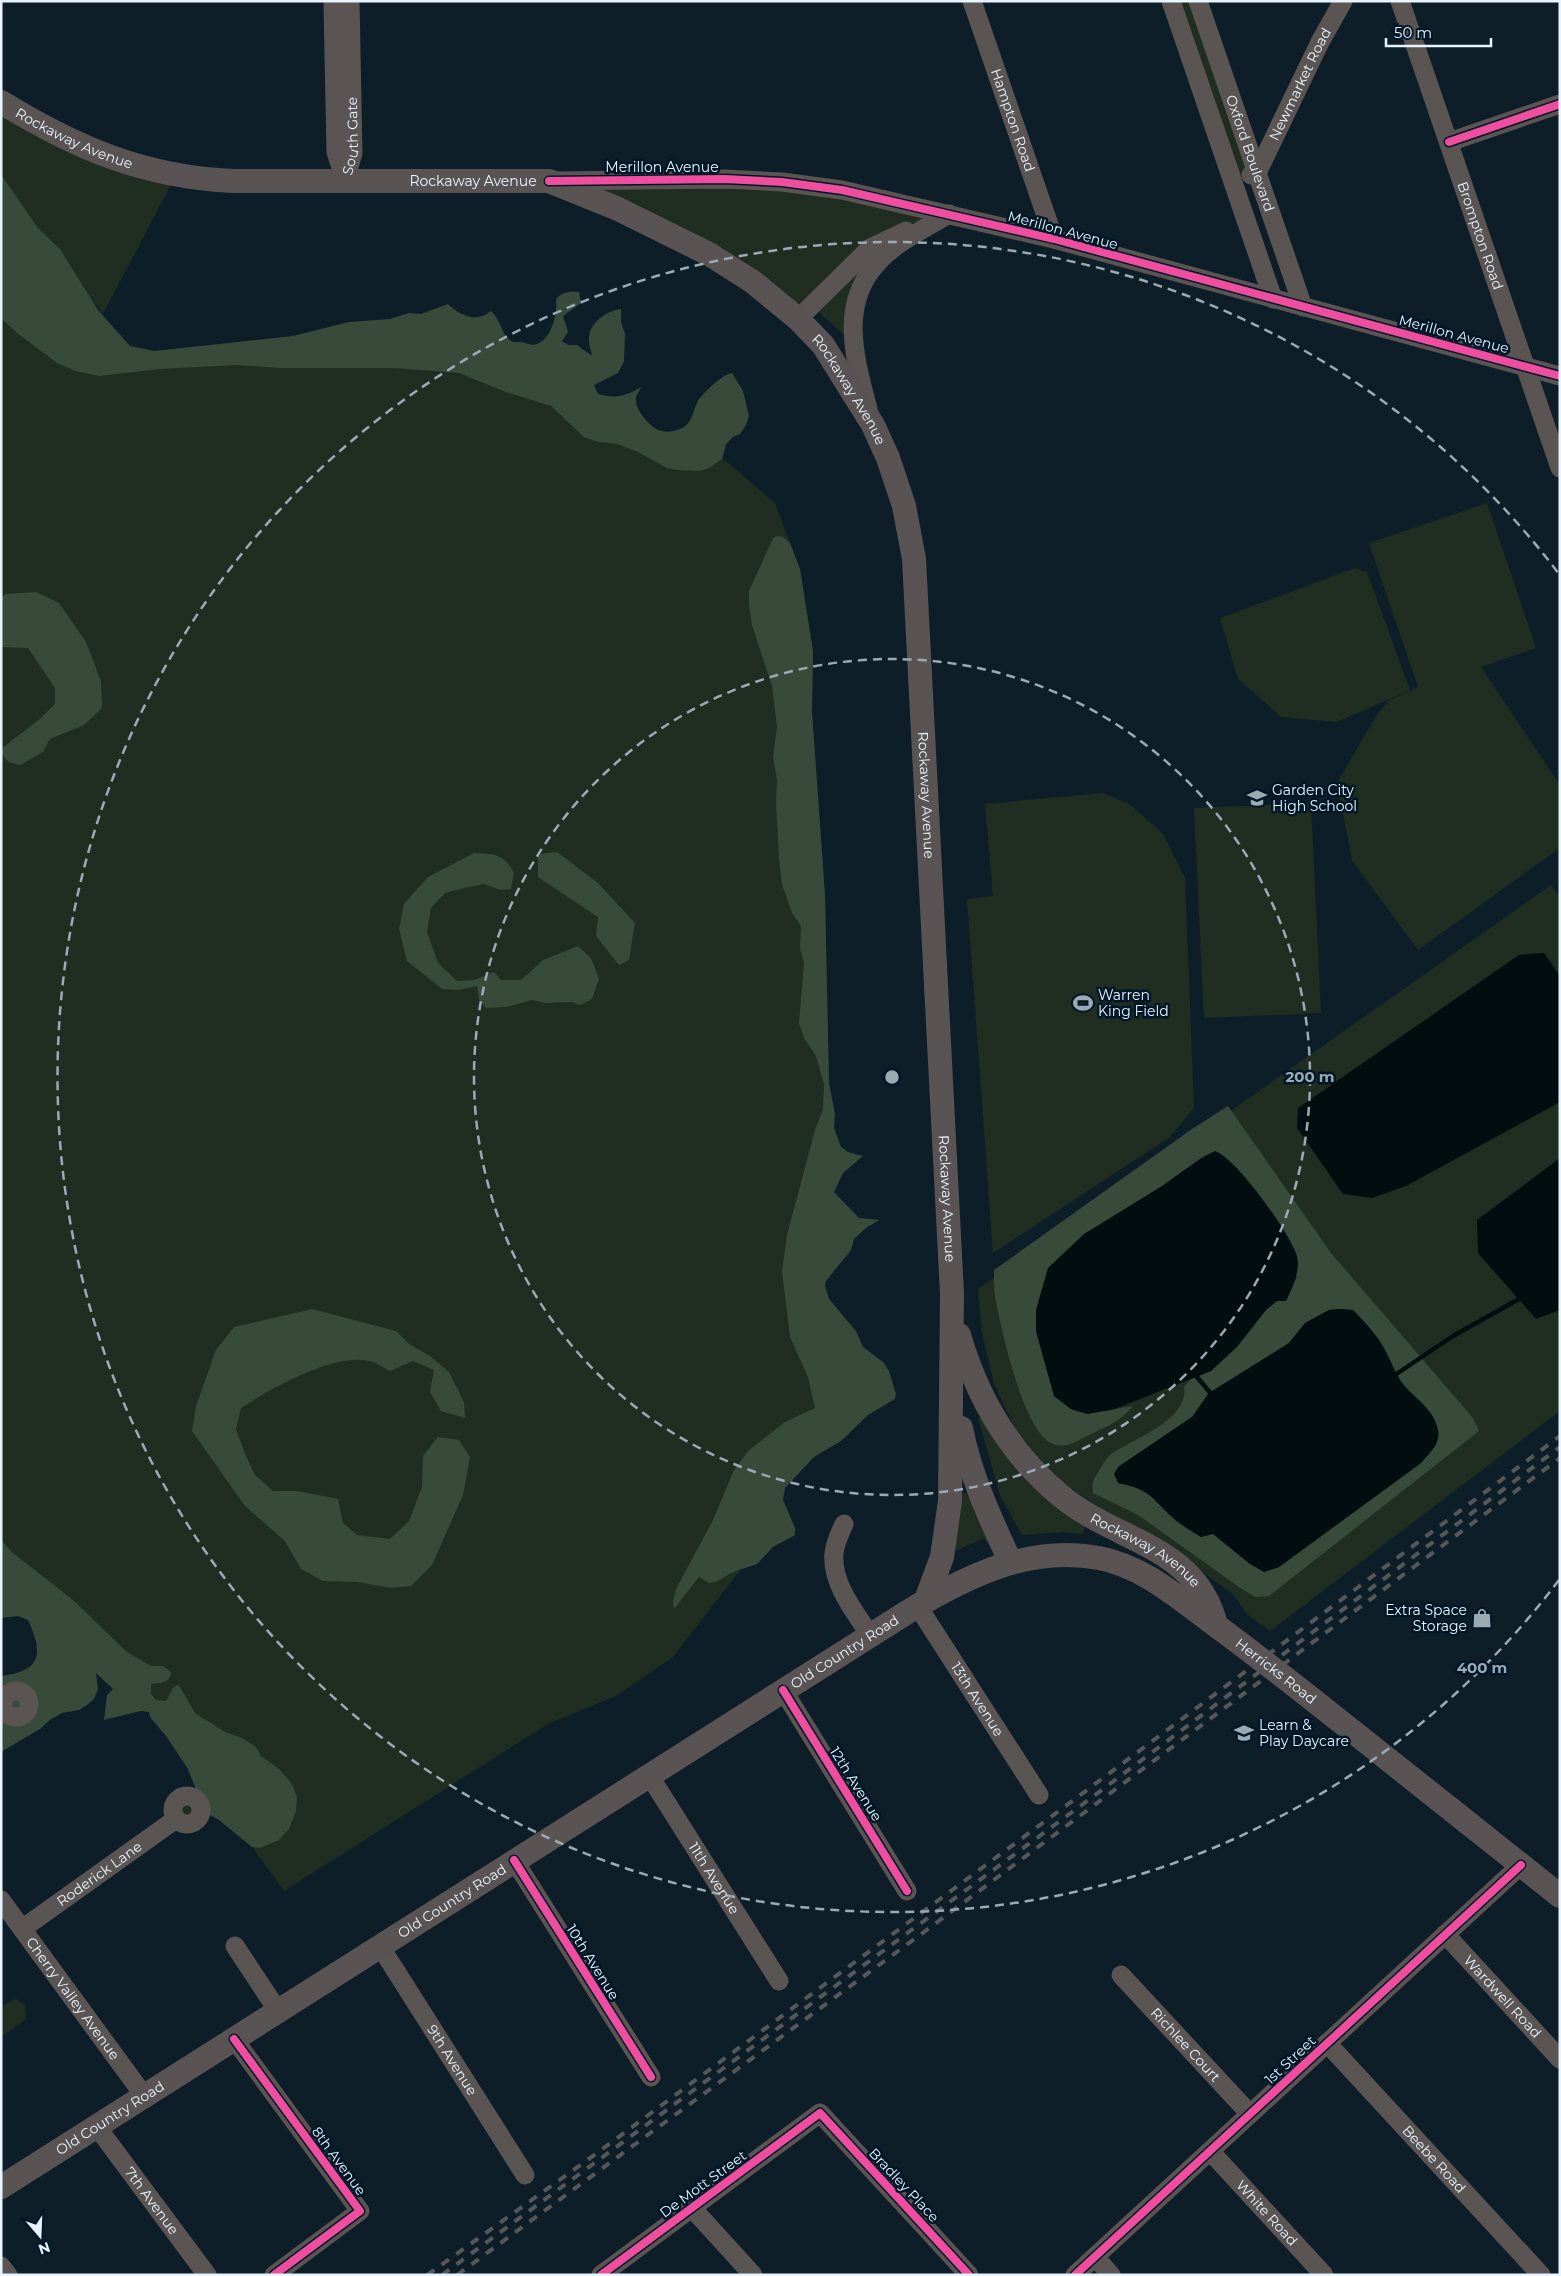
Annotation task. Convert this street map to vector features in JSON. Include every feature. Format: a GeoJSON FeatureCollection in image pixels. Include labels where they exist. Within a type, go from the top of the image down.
{"type":"FeatureCollection","features":[{"type":"Feature","properties":{"kind":"main road","name":"Rockaway Avenue"},"geometry":{"type":"LineString","coordinates":[[1,102],[70,142],[117,161],[185,177],[225,180],[549,181],[616,208],[709,254],[753,282],[798,319],[823,345],[872,425],[888,458],[904,506],[914,559],[924,710],[952,1311],[950,1501],[942,1557],[922,1603]]}},
{"type":"Feature","properties":{"kind":"main road","name":"Rockaway Avenue"},"geometry":{"type":"LineString","coordinates":[[952,1311],[968,1365],[990,1411],[1014,1449],[1061,1497],[1100,1522],[1170,1558],[1191,1575],[1205,1596],[1216,1625]]}},
{"type":"Feature","properties":{"kind":"main road","name":"Rockaway Avenue"},"geometry":{"type":"LineString","coordinates":[[952,1382],[966,1454],[979,1492],[1010,1562]]}},
{"type":"Feature","properties":{"kind":"main road","name":"Herricks Road"},"geometry":{"type":"LineString","coordinates":[[1010,1562],[1046,1555],[1072,1554],[1101,1558],[1155,1580],[1274,1668],[1560,1896]]}},
{"type":"Feature","properties":{"kind":"main road","name":"Old Country Road"},"geometry":{"type":"LineString","coordinates":[[1,2187],[870,1635],[957,1584],[1010,1562]]}},
{"type":"Feature","properties":{"kind":"street","name":"South Gate"},"geometry":{"type":"LineString","coordinates":[[335,1],[333,6],[336,152],[345,180]]}},
{"type":"Feature","properties":{"kind":"street","name":"South Gate"},"geometry":{"type":"LineString","coordinates":[[345,180],[353,153],[350,1]]}},
{"type":"Feature","properties":{"kind":"street","name":"Hampton Road"},"geometry":{"type":"LineString","coordinates":[[972,1],[1054,239]]}},
{"type":"Feature","properties":{"kind":"street","name":"Oxford Boulevard"},"geometry":{"type":"LineString","coordinates":[[1171,1],[1273,298]]}},
{"type":"Feature","properties":{"kind":"street","name":"Oxford Boulevard"},"geometry":{"type":"LineString","coordinates":[[1198,1],[1303,307]]}},
{"type":"Feature","properties":{"kind":"street","name":"Newmarket Road"},"geometry":{"type":"LineString","coordinates":[[1257,173],[1320,42],[1342,1]]}},
{"type":"Feature","properties":{"kind":"street","name":"Brompton Road"},"geometry":{"type":"LineString","coordinates":[[1400,1],[1560,468]]}},
{"type":"Feature","properties":{"kind":"street"},"geometry":{"type":"LineString","coordinates":[[1449,142],[1560,104]]}},
{"type":"Feature","properties":{"kind":"street"},"geometry":{"type":"LineString","coordinates":[[1233,182],[1257,173]]}},
{"type":"Feature","properties":{"kind":"street","name":"Merillon Avenue"},"geometry":{"type":"LineString","coordinates":[[549,181],[685,178],[782,182],[842,190],[1054,239],[1560,376]]}},
{"type":"Feature","properties":{"kind":"street"},"geometry":{"type":"LineString","coordinates":[[798,319],[870,248],[887,238],[948,214]]}},
{"type":"Feature","properties":{"kind":"street"},"geometry":{"type":"LineString","coordinates":[[872,425],[856,364],[852,338],[856,300],[867,274],[880,260],[899,244],[948,214]]}},
{"type":"Feature","properties":{"kind":"street"},"geometry":{"type":"LineString","coordinates":[[844,1524],[835,1548],[835,1568],[847,1599],[870,1635]]}},
{"type":"Feature","properties":{"kind":"street","name":"13th Avenue"},"geometry":{"type":"LineString","coordinates":[[922,1603],[1039,1795]]}},
{"type":"Feature","properties":{"kind":"street","name":"12th Avenue"},"geometry":{"type":"LineString","coordinates":[[784,1690],[907,1891]]}},
{"type":"Feature","properties":{"kind":"street","name":"11th Avenue"},"geometry":{"type":"LineString","coordinates":[[648,1775],[779,1982]]}},
{"type":"Feature","properties":{"kind":"street","name":"Roderick Lane"},"geometry":{"type":"LineString","coordinates":[[22,1929],[176,1819]]}},
{"type":"Feature","properties":{"kind":"street","name":"10th Avenue"},"geometry":{"type":"LineString","coordinates":[[514,1860],[651,2077]]}},
{"type":"Feature","properties":{"kind":"street","name":"1st Street"},"geometry":{"type":"LineString","coordinates":[[1075,2275],[1521,1865]]}},
{"type":"Feature","properties":{"kind":"street","name":"Cherry Valley Avenue"},"geometry":{"type":"LineString","coordinates":[[1,1900],[145,2097]]}},
{"type":"Feature","properties":{"kind":"street","name":"Wardwell Road"},"geometry":{"type":"LineString","coordinates":[[1446,1934],[1560,2059]]}},
{"type":"Feature","properties":{"kind":"street"},"geometry":{"type":"LineString","coordinates":[[236,1946],[278,2011]]}},
{"type":"Feature","properties":{"kind":"street","name":"9th Avenue"},"geometry":{"type":"LineString","coordinates":[[380,1946],[525,2175]]}},
{"type":"Feature","properties":{"kind":"street","name":"Richlee Court"},"geometry":{"type":"LineString","coordinates":[[1121,1975],[1250,2114]]}},
{"type":"Feature","properties":{"kind":"street","name":"8th Avenue"},"geometry":{"type":"LineString","coordinates":[[234,2039],[360,2211],[274,2275]]}},
{"type":"Feature","properties":{"kind":"street","name":"Beebe Road"},"geometry":{"type":"LineString","coordinates":[[1327,2043],[1541,2275]]}},
{"type":"Feature","properties":{"kind":"street","name":"De Mott Street"},"geometry":{"type":"LineString","coordinates":[[601,2275],[820,2113]]}},
{"type":"Feature","properties":{"kind":"street","name":"Bradley Place"},"geometry":{"type":"LineString","coordinates":[[820,2113],[969,2275]]}},
{"type":"Feature","properties":{"kind":"street","name":"7th Avenue"},"geometry":{"type":"LineString","coordinates":[[97,2127],[206,2275]]}},
{"type":"Feature","properties":{"kind":"street","name":"White Road"},"geometry":{"type":"LineString","coordinates":[[1210,2151],[1324,2275]]}},
{"type":"Feature","properties":{"kind":"street"},"geometry":{"type":"LineString","coordinates":[[692,2208],[753,2275]]}},
{"type":"Feature","properties":{"kind":"street"},"geometry":{"type":"LineString","coordinates":[[1095,2257],[1111,2275]]}},
{"type":"Feature","properties":{"kind":"street"},"geometry":{"type":"LineString","coordinates":[[1,2266],[8,2275]]}},
{"type":"Feature","properties":{"kind":"green space"},"geometry":{"type":"Polygon","coordinates":[[[1175,1],[1196,1],[1255,171],[1235,178],[1175,1]]]}},
{"type":"Feature","properties":{"kind":"green space"},"geometry":{"type":"Polygon","coordinates":[[[1,104],[173,181],[103,314],[79,283],[60,249],[38,228],[1,174],[1,104]]]}},
{"type":"Feature","properties":{"kind":"green space"},"geometry":{"type":"Polygon","coordinates":[[[1,174],[38,228],[60,249],[98,310],[130,346],[155,351],[293,336],[349,322],[390,319],[409,313],[421,314],[448,304],[463,315],[474,317],[486,315],[491,311],[511,341],[535,345],[542,341],[550,331],[555,318],[556,299],[566,292],[579,292],[581,303],[563,316],[568,332],[562,341],[568,345],[577,345],[592,356],[589,336],[596,321],[605,314],[621,309],[621,322],[625,334],[624,361],[618,373],[594,385],[598,394],[620,396],[641,387],[636,400],[642,415],[658,430],[668,432],[684,427],[692,417],[698,401],[719,380],[732,373],[743,391],[749,416],[740,434],[733,437],[726,444],[722,459],[709,468],[700,471],[677,470],[667,468],[638,452],[617,444],[599,442],[584,437],[551,406],[506,392],[459,373],[395,368],[281,368],[236,365],[160,369],[99,376],[76,371],[57,363],[17,333],[1,318],[1,174]]]}},
{"type":"Feature","properties":{"kind":"green space"},"geometry":{"type":"Polygon","coordinates":[[[632,183],[789,191],[937,214],[889,233],[797,312],[583,186],[632,183]]]}},
{"type":"Feature","properties":{"kind":"green space"},"geometry":{"type":"Polygon","coordinates":[[[1,187],[126,354],[341,331],[645,428],[668,432],[706,444],[775,503],[800,569],[813,651],[812,712],[825,895],[831,1185],[810,1282],[833,1436],[778,1495],[772,1529],[673,1657],[616,1696],[548,1724],[284,1891],[149,1704],[1,1599],[1,187]]]}},
{"type":"Feature","properties":{"kind":"green space"},"geometry":{"type":"Polygon","coordinates":[[[862,266],[847,338],[819,312],[862,266]]]}},
{"type":"Feature","properties":{"kind":"green space"},"geometry":{"type":"Polygon","coordinates":[[[1487,503],[1536,648],[1481,667],[1560,785],[1560,848],[1418,950],[1352,860],[1337,783],[1376,716],[1389,700],[1418,687],[1369,543],[1487,503]]]}},
{"type":"Feature","properties":{"kind":"green space"},"geometry":{"type":"Polygon","coordinates":[[[777,536],[783,537],[790,543],[800,569],[813,651],[812,712],[825,895],[829,1083],[835,1114],[834,1128],[841,1147],[848,1152],[863,1156],[843,1173],[834,1192],[859,1218],[879,1220],[854,1239],[851,1250],[826,1281],[825,1286],[829,1299],[856,1331],[863,1347],[883,1362],[889,1371],[896,1394],[895,1399],[868,1415],[841,1441],[814,1457],[785,1488],[783,1500],[795,1528],[795,1535],[773,1547],[757,1564],[733,1572],[716,1582],[709,1583],[699,1577],[674,1609],[673,1601],[676,1589],[713,1520],[733,1472],[748,1451],[785,1422],[815,1408],[808,1377],[790,1337],[782,1271],[787,1235],[815,1130],[823,1109],[824,1084],[816,1056],[804,1038],[799,1023],[804,963],[800,949],[801,926],[792,913],[782,884],[776,804],[777,779],[773,758],[777,727],[772,686],[752,625],[749,605],[749,591],[773,538],[777,536]]]}},
{"type":"Feature","properties":{"kind":"green space"},"geometry":{"type":"Polygon","coordinates":[[[1355,568],[1367,572],[1410,690],[1337,722],[1281,717],[1238,679],[1220,618],[1355,568]]]}},
{"type":"Feature","properties":{"kind":"green space"},"geometry":{"type":"Polygon","coordinates":[[[36,592],[59,603],[86,642],[101,681],[102,708],[84,725],[50,739],[43,752],[20,765],[9,762],[1,754],[1,749],[40,719],[55,704],[55,688],[28,648],[1,647],[1,597],[6,594],[36,592]]]}},
{"type":"Feature","properties":{"kind":"green space","name":"Warren King Field"},"geometry":{"type":"Polygon","coordinates":[[[1103,793],[1131,805],[1163,834],[1185,878],[1194,1108],[1170,1137],[993,1253],[967,899],[993,896],[985,804],[1103,793]]]}},
{"type":"Feature","properties":{"kind":"green space"},"geometry":{"type":"Polygon","coordinates":[[[1311,803],[1321,1013],[1204,1018],[1194,808],[1311,803]]]}},
{"type":"Feature","properties":{"kind":"green space"},"geometry":{"type":"Polygon","coordinates":[[[557,852],[598,883],[635,923],[629,960],[619,965],[596,936],[598,917],[538,877],[538,854],[557,852]]]}},
{"type":"Feature","properties":{"kind":"green space"},"geometry":{"type":"Polygon","coordinates":[[[474,853],[498,856],[506,862],[514,873],[511,889],[500,890],[484,884],[445,893],[431,908],[427,932],[438,963],[457,981],[474,980],[494,972],[501,980],[521,980],[543,960],[578,946],[591,958],[599,979],[592,999],[580,1005],[572,1002],[545,1003],[532,1000],[506,1007],[486,1008],[479,999],[477,986],[459,990],[442,989],[407,961],[399,929],[404,904],[428,877],[474,853]]]}},
{"type":"Feature","properties":{"kind":"green space"},"geometry":{"type":"Polygon","coordinates":[[[1551,885],[1560,897],[1560,1411],[1270,1631],[1248,1615],[1232,1593],[1140,1528],[1099,1507],[1052,1476],[1016,1431],[994,1384],[982,1333],[978,1289],[1551,885]]]}},
{"type":"Feature","properties":{"kind":"green space"},"geometry":{"type":"Polygon","coordinates":[[[1228,1106],[1331,1253],[1473,1418],[1479,1431],[1269,1596],[1255,1597],[1138,1515],[1093,1493],[1094,1480],[1108,1457],[1168,1420],[1177,1410],[1183,1399],[1184,1387],[1191,1379],[1211,1371],[1266,1310],[1277,1301],[1286,1301],[1297,1277],[1203,1157],[1162,1186],[1036,1331],[1054,1396],[1071,1409],[1087,1414],[1133,1406],[1118,1420],[1076,1442],[1063,1446],[1053,1444],[1042,1436],[1032,1421],[1015,1378],[995,1297],[994,1270],[1192,1129],[1228,1106]],[[1329,1310],[1305,1323],[1289,1343],[1209,1393],[1192,1417],[1118,1467],[1118,1483],[1139,1488],[1154,1498],[1177,1522],[1213,1534],[1264,1572],[1279,1567],[1421,1463],[1437,1443],[1427,1408],[1402,1384],[1384,1348],[1353,1310],[1329,1310]]]}},
{"type":"Feature","properties":{"kind":"green space"},"geometry":{"type":"Polygon","coordinates":[[[312,1309],[396,1331],[409,1344],[430,1356],[449,1372],[464,1402],[465,1418],[441,1411],[430,1392],[434,1370],[413,1361],[390,1371],[372,1362],[355,1360],[338,1362],[303,1374],[253,1400],[241,1408],[236,1429],[255,1475],[273,1491],[297,1491],[338,1499],[343,1523],[357,1535],[390,1539],[409,1521],[422,1487],[423,1456],[438,1437],[459,1440],[470,1457],[463,1495],[432,1565],[411,1586],[391,1588],[357,1582],[323,1581],[301,1569],[285,1541],[245,1506],[192,1431],[196,1406],[216,1350],[234,1327],[312,1309]]]}},
{"type":"Feature","properties":{"kind":"green space"},"geometry":{"type":"Polygon","coordinates":[[[986,1416],[1085,1526],[1083,1534],[1063,1532],[1022,1535],[1000,1495],[978,1418],[986,1416]]]}},
{"type":"Feature","properties":{"kind":"green space"},"geometry":{"type":"Polygon","coordinates":[[[960,1493],[969,1493],[990,1543],[988,1544],[984,1538],[951,1553],[960,1493]]]}},
{"type":"Feature","properties":{"kind":"green space"},"geometry":{"type":"Polygon","coordinates":[[[1,1540],[13,1553],[73,1600],[127,1652],[151,1666],[163,1666],[171,1672],[171,1676],[167,1680],[151,1684],[151,1694],[156,1700],[166,1701],[173,1688],[177,1685],[195,1713],[225,1732],[242,1738],[256,1747],[261,1756],[279,1769],[292,1784],[297,1797],[296,1811],[289,1829],[279,1840],[260,1848],[252,1847],[210,1815],[202,1805],[188,1769],[166,1736],[150,1717],[149,1712],[141,1711],[104,1720],[107,1695],[113,1689],[96,1673],[98,1689],[94,1699],[87,1705],[79,1710],[62,1713],[40,1729],[1,1752],[1,1676],[24,1670],[36,1659],[37,1652],[33,1632],[28,1620],[18,1616],[1,1618],[1,1540]]]}},
{"type":"Feature","properties":{"kind":"green space"},"geometry":{"type":"Polygon","coordinates":[[[188,1799],[196,1802],[199,1810],[196,1818],[188,1821],[180,1818],[177,1810],[180,1802],[188,1799]]]}},
{"type":"Feature","properties":{"kind":"green space"},"geometry":{"type":"Polygon","coordinates":[[[16,1999],[25,2005],[26,2019],[1,2037],[1,2007],[16,1999]]]}},
{"type":"Feature","properties":{"kind":"shaded area"},"geometry":{"type":"Polygon","coordinates":[[[1544,953],[1560,976],[1560,1102],[1406,1186],[1372,1198],[1343,1194],[1297,1128],[1298,1108],[1519,955],[1544,953]]]}},
{"type":"Feature","properties":{"kind":"shaded area"},"geometry":{"type":"Polygon","coordinates":[[[1215,1151],[1236,1167],[1248,1181],[1283,1228],[1291,1242],[1298,1259],[1298,1266],[1286,1301],[1277,1301],[1266,1310],[1237,1347],[1211,1371],[1115,1409],[1087,1414],[1071,1409],[1054,1396],[1036,1331],[1036,1310],[1048,1268],[1084,1234],[1215,1151]]]}},
{"type":"Feature","properties":{"kind":"shaded area"},"geometry":{"type":"Polygon","coordinates":[[[1560,1158],[1560,1310],[1536,1319],[1478,1253],[1477,1220],[1560,1158]]]}},
{"type":"Feature","properties":{"kind":"shaded area"},"geometry":{"type":"Polygon","coordinates":[[[1329,1310],[1353,1310],[1375,1334],[1400,1380],[1433,1416],[1438,1430],[1438,1439],[1434,1448],[1421,1463],[1279,1567],[1264,1572],[1250,1564],[1213,1534],[1201,1537],[1180,1523],[1146,1493],[1118,1483],[1114,1474],[1118,1467],[1192,1417],[1209,1393],[1289,1343],[1305,1323],[1329,1310]]]}},
{"type":"Feature","properties":{"kind":"waterway"},"geometry":{"type":"LineString","coordinates":[[1392,1377],[1453,1336],[1519,1299]]}},
{"type":"Feature","properties":{"kind":"waterway"},"geometry":{"type":"LineString","coordinates":[[1197,1377],[1213,1396]]}},
{"type":"Feature","properties":{"kind":"railway"},"geometry":{"type":"LineString","coordinates":[[427,2275],[597,2153],[1075,1799],[1560,1436]]}},
{"type":"Feature","properties":{"kind":"railway"},"geometry":{"type":"LineString","coordinates":[[442,2275],[1079,1807],[1560,1447]]}},
{"type":"Feature","properties":{"kind":"railway"},"geometry":{"type":"LineString","coordinates":[[457,2275],[924,1932],[1560,1458]]}},
{"type":"Feature","properties":{"kind":"cycle path"},"geometry":{"type":"LineString","coordinates":[[1449,142],[1560,104]]}},
{"type":"Feature","properties":{"kind":"cycle path"},"geometry":{"type":"LineString","coordinates":[[549,181],[725,179],[782,182],[842,190],[1054,239],[1560,376]]}},
{"type":"Feature","properties":{"kind":"cycle path"},"geometry":{"type":"LineString","coordinates":[[783,1690],[907,1891]]}},
{"type":"Feature","properties":{"kind":"cycle path"},"geometry":{"type":"LineString","coordinates":[[514,1860],[651,2077]]}},
{"type":"Feature","properties":{"kind":"cycle path"},"geometry":{"type":"LineString","coordinates":[[1075,2275],[1521,1865]]}},
{"type":"Feature","properties":{"kind":"cycle path"},"geometry":{"type":"LineString","coordinates":[[234,2039],[360,2211],[274,2275]]}},
{"type":"Feature","properties":{"kind":"cycle path"},"geometry":{"type":"LineString","coordinates":[[601,2275],[820,2113],[969,2275]]}},
{"type":"Feature","properties":{"kind":"place","name":"Garden City High School"},"geometry":{"type":"Point","coordinates":[1257,798]}},
{"type":"Feature","properties":{"kind":"place","name":"Warren King Field"},"geometry":{"type":"Point","coordinates":[1083,1003]}},
{"type":"Feature","properties":{"kind":"place","name":"Extra Space Storage"},"geometry":{"type":"Point","coordinates":[1482,1618]}},
{"type":"Feature","properties":{"kind":"place","name":"Learn & Play Daycare"},"geometry":{"type":"Point","coordinates":[1244,1733]}}]}
